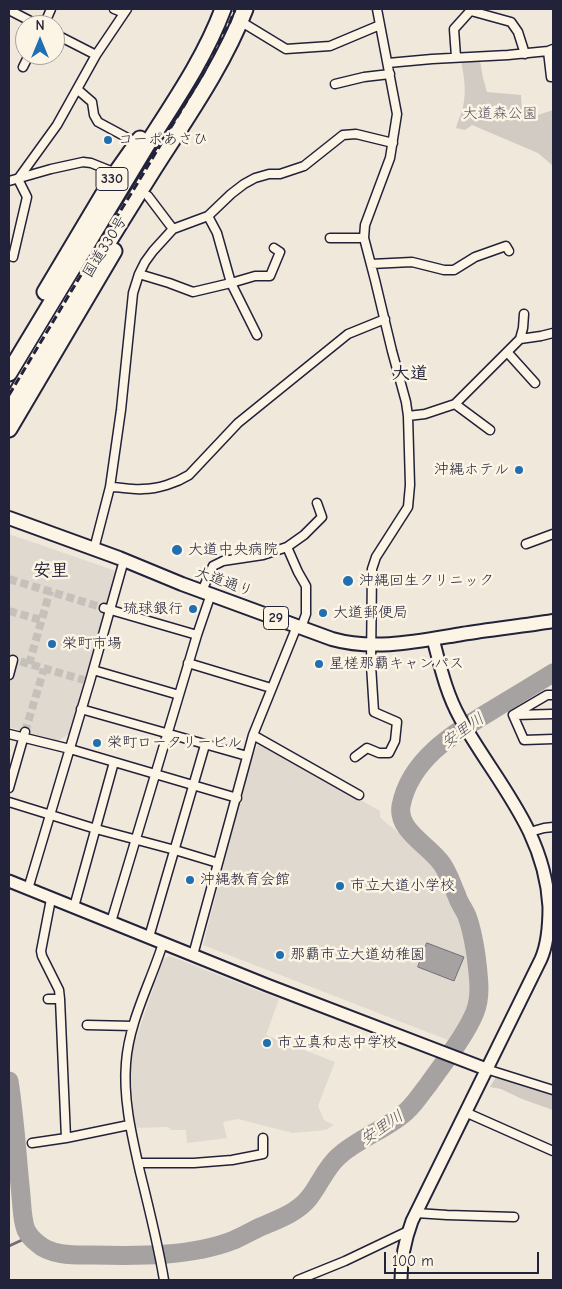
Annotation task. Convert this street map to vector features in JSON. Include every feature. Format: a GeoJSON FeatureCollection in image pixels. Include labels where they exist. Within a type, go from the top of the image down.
{"type":"FeatureCollection","features":[{"type":"Feature","properties":{"kind":"highway","name":"国道330号"},"geometry":{"type":"LineString","coordinates":[[9,373],[185,86],[210,39],[222,9]]}},
{"type":"Feature","properties":{"kind":"highway","name":"330"},"geometry":{"type":"LineString","coordinates":[[9,353],[116,173],[189,67],[222,9]]}},
{"type":"Feature","properties":{"kind":"highway","name":"330"},"geometry":{"type":"LineString","coordinates":[[9,429],[202,107],[204,89],[231,41],[243,15]]}},
{"type":"Feature","properties":{"kind":"highway","name":"国道330号"},"geometry":{"type":"LineString","coordinates":[[9,406],[72,300],[204,89]]}},
{"type":"Feature","properties":{"kind":"main road","name":"大道通り"},"geometry":{"type":"LineString","coordinates":[[9,518],[299,627],[351,644],[372,645],[553,621]]}},
{"type":"Feature","properties":{"kind":"street"},"geometry":{"type":"LineString","coordinates":[[18,178],[57,125],[96,55],[126,11],[114,9]]}},
{"type":"Feature","properties":{"kind":"street"},"geometry":{"type":"LineString","coordinates":[[355,757],[367,748],[379,753],[389,753],[395,741],[397,722],[374,712],[372,686],[372,569],[376,557],[408,507],[410,485],[406,402],[364,238],[366,225],[390,158],[397,114],[377,9]]}},
{"type":"Feature","properties":{"kind":"street"},"geometry":{"type":"LineString","coordinates":[[456,58],[454,29],[472,10],[511,22],[518,32],[525,54]]}},
{"type":"Feature","properties":{"kind":"street"},"geometry":{"type":"LineString","coordinates":[[243,15],[286,48],[330,46],[380,25]]}},
{"type":"Feature","properties":{"kind":"street"},"geometry":{"type":"LineString","coordinates":[[65,39],[96,55]]}},
{"type":"Feature","properties":{"kind":"street"},"geometry":{"type":"LineString","coordinates":[[388,64],[432,58],[525,54],[551,50],[551,77],[553,77]]}},
{"type":"Feature","properties":{"kind":"street"},"geometry":{"type":"LineString","coordinates":[[335,84],[364,76],[390,74]]}},
{"type":"Feature","properties":{"kind":"street"},"geometry":{"type":"LineString","coordinates":[[77,89],[92,102],[94,115],[98,122],[137,143]]}},
{"type":"Feature","properties":{"kind":"street"},"geometry":{"type":"LineString","coordinates":[[94,549],[110,486],[121,410],[132,300],[144,262],[173,229],[208,216],[231,194],[254,178],[269,174],[280,174],[304,166],[343,135],[356,134],[393,143]]}},
{"type":"Feature","properties":{"kind":"street"},"geometry":{"type":"LineString","coordinates":[[9,181],[83,162],[91,163],[116,173]]}},
{"type":"Feature","properties":{"kind":"street"},"geometry":{"type":"LineString","coordinates":[[13,257],[27,197],[18,178]]}},
{"type":"Feature","properties":{"kind":"street"},"geometry":{"type":"LineString","coordinates":[[148,196],[173,229]]}},
{"type":"Feature","properties":{"kind":"street"},"geometry":{"type":"LineString","coordinates":[[208,216],[217,233],[231,283],[257,335]]}},
{"type":"Feature","properties":{"kind":"street"},"geometry":{"type":"LineString","coordinates":[[330,238],[364,238]]}},
{"type":"Feature","properties":{"kind":"street"},"geometry":{"type":"LineString","coordinates":[[371,264],[412,262],[444,270],[454,270],[475,257],[506,246],[509,252]]}},
{"type":"Feature","properties":{"kind":"street"},"geometry":{"type":"LineString","coordinates":[[139,274],[193,292],[255,276],[270,276],[280,252],[274,248]]}},
{"type":"Feature","properties":{"kind":"street"},"geometry":{"type":"LineString","coordinates":[[408,416],[425,414],[455,404],[520,339],[524,314]]}},
{"type":"Feature","properties":{"kind":"street"},"geometry":{"type":"LineString","coordinates":[[110,486],[143,490],[179,481],[189,475],[238,423],[348,334],[384,319]]}},
{"type":"Feature","properties":{"kind":"street"},"geometry":{"type":"LineString","coordinates":[[520,339],[553,333]]}},
{"type":"Feature","properties":{"kind":"street"},"geometry":{"type":"LineString","coordinates":[[508,352],[536,383]]}},
{"type":"Feature","properties":{"kind":"street"},"geometry":{"type":"LineString","coordinates":[[455,404],[490,430]]}},
{"type":"Feature","properties":{"kind":"street"},"geometry":{"type":"LineString","coordinates":[[111,922],[197,635],[213,566],[223,561],[263,555],[287,547],[304,535],[322,517],[317,503]]}},
{"type":"Feature","properties":{"kind":"street"},"geometry":{"type":"LineString","coordinates":[[526,544],[553,534]]}},
{"type":"Feature","properties":{"kind":"street"},"geometry":{"type":"LineString","coordinates":[[193,955],[253,735],[306,614],[306,586],[287,547]]}},
{"type":"Feature","properties":{"kind":"street"},"geometry":{"type":"LineString","coordinates":[[28,889],[70,750],[87,680],[93,670],[107,609],[124,560]]}},
{"type":"Feature","properties":{"kind":"street"},"geometry":{"type":"LineString","coordinates":[[107,609],[197,635]]}},
{"type":"Feature","properties":{"kind":"street"},"geometry":{"type":"LineString","coordinates":[[400,1280],[408,1231],[550,939],[546,879],[540,856],[530,832],[518,811],[459,718],[448,693],[433,638]]}},
{"type":"Feature","properties":{"kind":"street"},"geometry":{"type":"LineString","coordinates":[[9,675],[13,660]]}},
{"type":"Feature","properties":{"kind":"street"},"geometry":{"type":"LineString","coordinates":[[188,663],[272,688]]}},
{"type":"Feature","properties":{"kind":"street"},"geometry":{"type":"LineString","coordinates":[[93,670],[179,695]]}},
{"type":"Feature","properties":{"kind":"street"},"geometry":{"type":"LineString","coordinates":[[513,715],[547,695],[553,695]]}},
{"type":"Feature","properties":{"kind":"street"},"geometry":{"type":"LineString","coordinates":[[81,709],[247,756]]}},
{"type":"Feature","properties":{"kind":"street"},"geometry":{"type":"LineString","coordinates":[[513,715],[552,714]]}},
{"type":"Feature","properties":{"kind":"street"},"geometry":{"type":"LineString","coordinates":[[513,715],[524,740],[553,739]]}},
{"type":"Feature","properties":{"kind":"street"},"geometry":{"type":"LineString","coordinates":[[9,734],[25,735],[70,750],[237,798]]}},
{"type":"Feature","properties":{"kind":"street"},"geometry":{"type":"LineString","coordinates":[[9,788],[25,735]]}},
{"type":"Feature","properties":{"kind":"street"},"geometry":{"type":"LineString","coordinates":[[253,735],[359,794]]}},
{"type":"Feature","properties":{"kind":"street"},"geometry":{"type":"LineString","coordinates":[[149,937],[205,745]]}},
{"type":"Feature","properties":{"kind":"street"},"geometry":{"type":"LineString","coordinates":[[74,907],[114,762]]}},
{"type":"Feature","properties":{"kind":"street"},"geometry":{"type":"LineString","coordinates":[[9,802],[96,829],[218,863]]}},
{"type":"Feature","properties":{"kind":"street"},"geometry":{"type":"LineString","coordinates":[[530,832],[553,827]]}},
{"type":"Feature","properties":{"kind":"street"},"geometry":{"type":"LineString","coordinates":[[9,883],[486,1069],[553,1090]]}},
{"type":"Feature","properties":{"kind":"street"},"geometry":{"type":"LineString","coordinates":[[51,898],[41,951],[59,990],[66,1138]]}},
{"type":"Feature","properties":{"kind":"street"},"geometry":{"type":"LineString","coordinates":[[162,943],[133,1026],[126,1062],[125,1092],[129,1124],[164,1280]]}},
{"type":"Feature","properties":{"kind":"street"},"geometry":{"type":"LineString","coordinates":[[48,999],[60,999]]}},
{"type":"Feature","properties":{"kind":"street"},"geometry":{"type":"LineString","coordinates":[[88,1025],[133,1026]]}},
{"type":"Feature","properties":{"kind":"street"},"geometry":{"type":"LineString","coordinates":[[465,1112],[553,1151]]}},
{"type":"Feature","properties":{"kind":"street"},"geometry":{"type":"LineString","coordinates":[[32,1143],[66,1138],[129,1124]]}},
{"type":"Feature","properties":{"kind":"street"},"geometry":{"type":"LineString","coordinates":[[138,1162],[194,1163],[232,1160],[263,1154],[263,1138]]}},
{"type":"Feature","properties":{"kind":"street"},"geometry":{"type":"LineString","coordinates":[[416,1213],[514,1216]]}},
{"type":"Feature","properties":{"kind":"street"},"geometry":{"type":"LineString","coordinates":[[301,1280],[408,1231]]}},
{"type":"Feature","properties":{"kind":"shaded area","name":"栄町市場"},"geometry":{"type":"Polygon","coordinates":[[[9,534],[116,571],[69,734],[58,741],[9,727],[9,534]]]}},
{"type":"Feature","properties":{"kind":"shaded area","name":"市立大道小学校"},"geometry":{"type":"Polygon","coordinates":[[[259,742],[380,811],[380,817],[427,855],[444,878],[459,910],[471,976],[470,1004],[448,1040],[203,945],[251,759],[259,742]]]}},
{"type":"Feature","properties":{"kind":"shaded area"},"geometry":{"type":"Polygon","coordinates":[[[427,943],[464,957],[454,981],[418,967],[427,943]]]}},
{"type":"Feature","properties":{"kind":"shaded area","name":"市立真和志中学校"},"geometry":{"type":"Polygon","coordinates":[[[170,956],[279,999],[266,1035],[335,1062],[318,1106],[324,1120],[334,1125],[326,1130],[293,1133],[238,1119],[223,1122],[227,1138],[187,1143],[186,1130],[170,1130],[167,1127],[136,1128],[133,1111],[131,1054],[163,959],[170,956]]]}},
{"type":"Feature","properties":{"kind":"green space","name":"大道森公園"},"geometry":{"type":"Polygon","coordinates":[[[480,61],[487,92],[521,95],[522,113],[535,116],[553,110],[553,166],[538,153],[472,125],[465,130],[456,128],[465,95],[461,62],[480,61]]]}},
{"type":"Feature","properties":{"kind":"green space"},"geometry":{"type":"Polygon","coordinates":[[[496,1077],[553,1095],[553,1110],[501,1089],[490,1087],[496,1077]]]}},
{"type":"Feature","properties":{"kind":"waterway","name":"安里川"},"geometry":{"type":"LineString","coordinates":[[9,1081],[24,1222],[26,1230],[32,1239],[49,1250],[70,1255],[164,1254],[200,1250],[234,1240],[299,1208],[309,1198],[330,1165],[339,1156],[394,1121],[413,1105],[460,1040],[471,1021],[477,1005],[478,977],[469,921],[442,864],[404,823],[401,815],[401,806],[406,789],[424,760],[450,737],[553,673]]}},
{"type":"Feature","properties":{"kind":"waterway"},"geometry":{"type":"LineString","coordinates":[[9,1246],[22,1240],[26,1231]]}},
{"type":"Feature","properties":{"kind":"tunnel"},"geometry":{"type":"LineString","coordinates":[[9,579],[104,608]]}},
{"type":"Feature","properties":{"kind":"tunnel"},"geometry":{"type":"LineString","coordinates":[[29,664],[50,591]]}},
{"type":"Feature","properties":{"kind":"tunnel"},"geometry":{"type":"LineString","coordinates":[[9,611],[41,620]]}},
{"type":"Feature","properties":{"kind":"tunnel"},"geometry":{"type":"LineString","coordinates":[[9,658],[84,680]]}},
{"type":"Feature","properties":{"kind":"tunnel"},"geometry":{"type":"LineString","coordinates":[[25,732],[44,669]]}},
{"type":"Feature","properties":{"kind":"railway"},"geometry":{"type":"LineString","coordinates":[[9,395],[203,74],[235,9]]}},
{"type":"Feature","properties":{"kind":"place","name":"コーポあさひ"},"geometry":{"type":"Point","coordinates":[108,140]}},
{"type":"Feature","properties":{"kind":"place","name":"沖縄ホテル"},"geometry":{"type":"Point","coordinates":[519,470]}},
{"type":"Feature","properties":{"kind":"place","name":"大道中央病院"},"geometry":{"type":"Point","coordinates":[177,550]}},
{"type":"Feature","properties":{"kind":"place","name":"沖縄回生クリニック"},"geometry":{"type":"Point","coordinates":[348,581]}},
{"type":"Feature","properties":{"kind":"place","name":"琉球銀行"},"geometry":{"type":"Point","coordinates":[193,609]}},
{"type":"Feature","properties":{"kind":"place","name":"大道郵便局"},"geometry":{"type":"Point","coordinates":[323,613]}},
{"type":"Feature","properties":{"kind":"place","name":"栄町市場"},"geometry":{"type":"Point","coordinates":[52,644]}},
{"type":"Feature","properties":{"kind":"place","name":"星槎那覇キャンパス"},"geometry":{"type":"Point","coordinates":[319,664]}},
{"type":"Feature","properties":{"kind":"place","name":"栄町ロータリービル"},"geometry":{"type":"Point","coordinates":[97,743]}},
{"type":"Feature","properties":{"kind":"place","name":"沖縄教育会館"},"geometry":{"type":"Point","coordinates":[190,880]}},
{"type":"Feature","properties":{"kind":"place","name":"市立大道小学校"},"geometry":{"type":"Point","coordinates":[340,886]}},
{"type":"Feature","properties":{"kind":"place","name":"那覇市立大道幼稚園"},"geometry":{"type":"Point","coordinates":[280,955]}},
{"type":"Feature","properties":{"kind":"place","name":"市立真和志中学校"},"geometry":{"type":"Point","coordinates":[267,1043]}},
{"type":"Feature","properties":{"kind":"district","name":"大道"},"geometry":{"type":"Point","coordinates":[410,374]}},
{"type":"Feature","properties":{"kind":"district","name":"安里"},"geometry":{"type":"Point","coordinates":[51,571]}}]}
